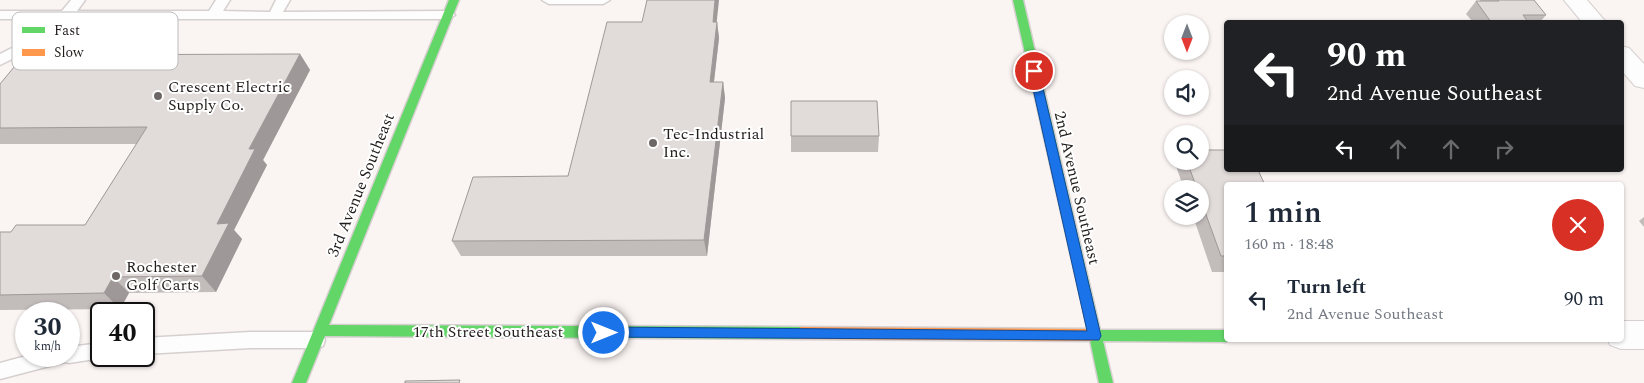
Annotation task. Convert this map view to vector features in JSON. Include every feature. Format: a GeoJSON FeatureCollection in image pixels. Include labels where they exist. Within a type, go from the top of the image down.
{"type":"FeatureCollection","features":[{"type":"Feature","properties":{"kind":"street","name":"3rd Avenue Southeast"},"geometry":{"type":"LineString","coordinates":[[298,383],[454,0]]}},
{"type":"Feature","properties":{"kind":"street","name":"2nd Avenue Southeast"},"geometry":{"type":"LineString","coordinates":[[1018,0],[1106,383]]}},
{"type":"Feature","properties":{"kind":"street"},"geometry":{"type":"LineString","coordinates":[[1575,0],[1592,20]]}},
{"type":"Feature","properties":{"kind":"street"},"geometry":{"type":"LineString","coordinates":[[1624,57],[1644,80]]}},
{"type":"Feature","properties":{"kind":"street","name":"17th Street Southeast"},"geometry":{"type":"LineString","coordinates":[[318,335],[1224,336]]}},
{"type":"Feature","properties":{"kind":"street"},"geometry":{"type":"LineString","coordinates":[[1624,335],[1644,335]]}},
{"type":"Feature","properties":{"kind":"lane"},"geometry":{"type":"LineString","coordinates":[[68,12],[78,0]]}},
{"type":"Feature","properties":{"kind":"lane"},"geometry":{"type":"LineString","coordinates":[[213,16],[223,0]]}},
{"type":"Feature","properties":{"kind":"lane"},"geometry":{"type":"LineString","coordinates":[[274,16],[283,0]]}},
{"type":"Feature","properties":{"kind":"lane"},"geometry":{"type":"LineString","coordinates":[[380,16],[388,0]]}},
{"type":"Feature","properties":{"kind":"lane"},"geometry":{"type":"LineString","coordinates":[[549,0],[603,0]]}},
{"type":"Feature","properties":{"kind":"lane"},"geometry":{"type":"LineString","coordinates":[[178,16],[448,15]]}},
{"type":"Feature","properties":{"kind":"lane"},"geometry":{"type":"LineString","coordinates":[[0,60],[12,54]]}},
{"type":"Feature","properties":{"kind":"lane"},"geometry":{"type":"LineString","coordinates":[[155,345],[318,335]]}},
{"type":"Feature","properties":{"kind":"lane"},"geometry":{"type":"LineString","coordinates":[[0,372],[18,367]]}},
{"type":"Feature","properties":{"kind":"building"},"geometry":{"type":"Polygon","coordinates":[[[647,0],[715,0],[713,22],[717,22],[710,82],[723,82],[704,240],[452,241],[473,177],[568,176],[607,22],[642,22],[647,0]]]}},
{"type":"Feature","properties":{"kind":"building"},"geometry":{"type":"Polygon","coordinates":[[[1534,0],[1546,15],[1523,15],[1527,20],[1490,20],[1476,1],[1534,0]]]}},
{"type":"Feature","properties":{"kind":"building"},"geometry":{"type":"Polygon","coordinates":[[[178,54],[300,54],[249,149],[255,149],[217,224],[229,223],[202,276],[113,277],[104,293],[0,295],[0,232],[11,232],[16,225],[85,225],[147,127],[0,128],[0,84],[12,70],[178,70],[178,54]]]}},
{"type":"Feature","properties":{"kind":"building"},"geometry":{"type":"Polygon","coordinates":[[[791,101],[877,101],[879,136],[791,136],[791,101]]]}},
{"type":"Feature","properties":{"kind":"building"},"geometry":{"type":"Polygon","coordinates":[[[1209,150],[1224,150],[1224,172],[1259,172],[1264,182],[1224,182],[1224,256],[1221,256],[1209,223],[1209,180],[1194,180],[1190,170],[1209,170],[1209,150]]]}},
{"type":"Feature","properties":{"kind":"building"},"geometry":{"type":"Polygon","coordinates":[[[460,380],[459,383],[405,383],[405,381],[460,380]]]}},
{"type":"Feature","properties":{"kind":"traffic: fast"},"geometry":{"type":"LineString","coordinates":[[299,383],[454,0]]}},
{"type":"Feature","properties":{"kind":"traffic: fast"},"geometry":{"type":"LineString","coordinates":[[1018,0],[1106,383]]}},
{"type":"Feature","properties":{"kind":"traffic: fast"},"geometry":{"type":"LineString","coordinates":[[320,330],[801,333]]}},
{"type":"Feature","properties":{"kind":"traffic: fast"},"geometry":{"type":"LineString","coordinates":[[1092,335],[1224,336]]}},
{"type":"Feature","properties":{"kind":"traffic: slow"},"geometry":{"type":"LineString","coordinates":[[801,333],[1092,335]]}},
{"type":"Feature","properties":{"kind":"place","name":"Crescent Electric Supply Co."},"geometry":{"type":"Point","coordinates":[158,96]}},
{"type":"Feature","properties":{"kind":"place","name":"Tec-Industrial Inc."},"geometry":{"type":"Point","coordinates":[653,143]}},
{"type":"Feature","properties":{"kind":"place","name":"Rochester Golf Carts"},"geometry":{"type":"Point","coordinates":[116,276]}},
{"type":"Feature","properties":{"kind":"route"},"geometry":{"type":"LineString","coordinates":[[604,333],[1094,336],[1034,71]]}}]}
